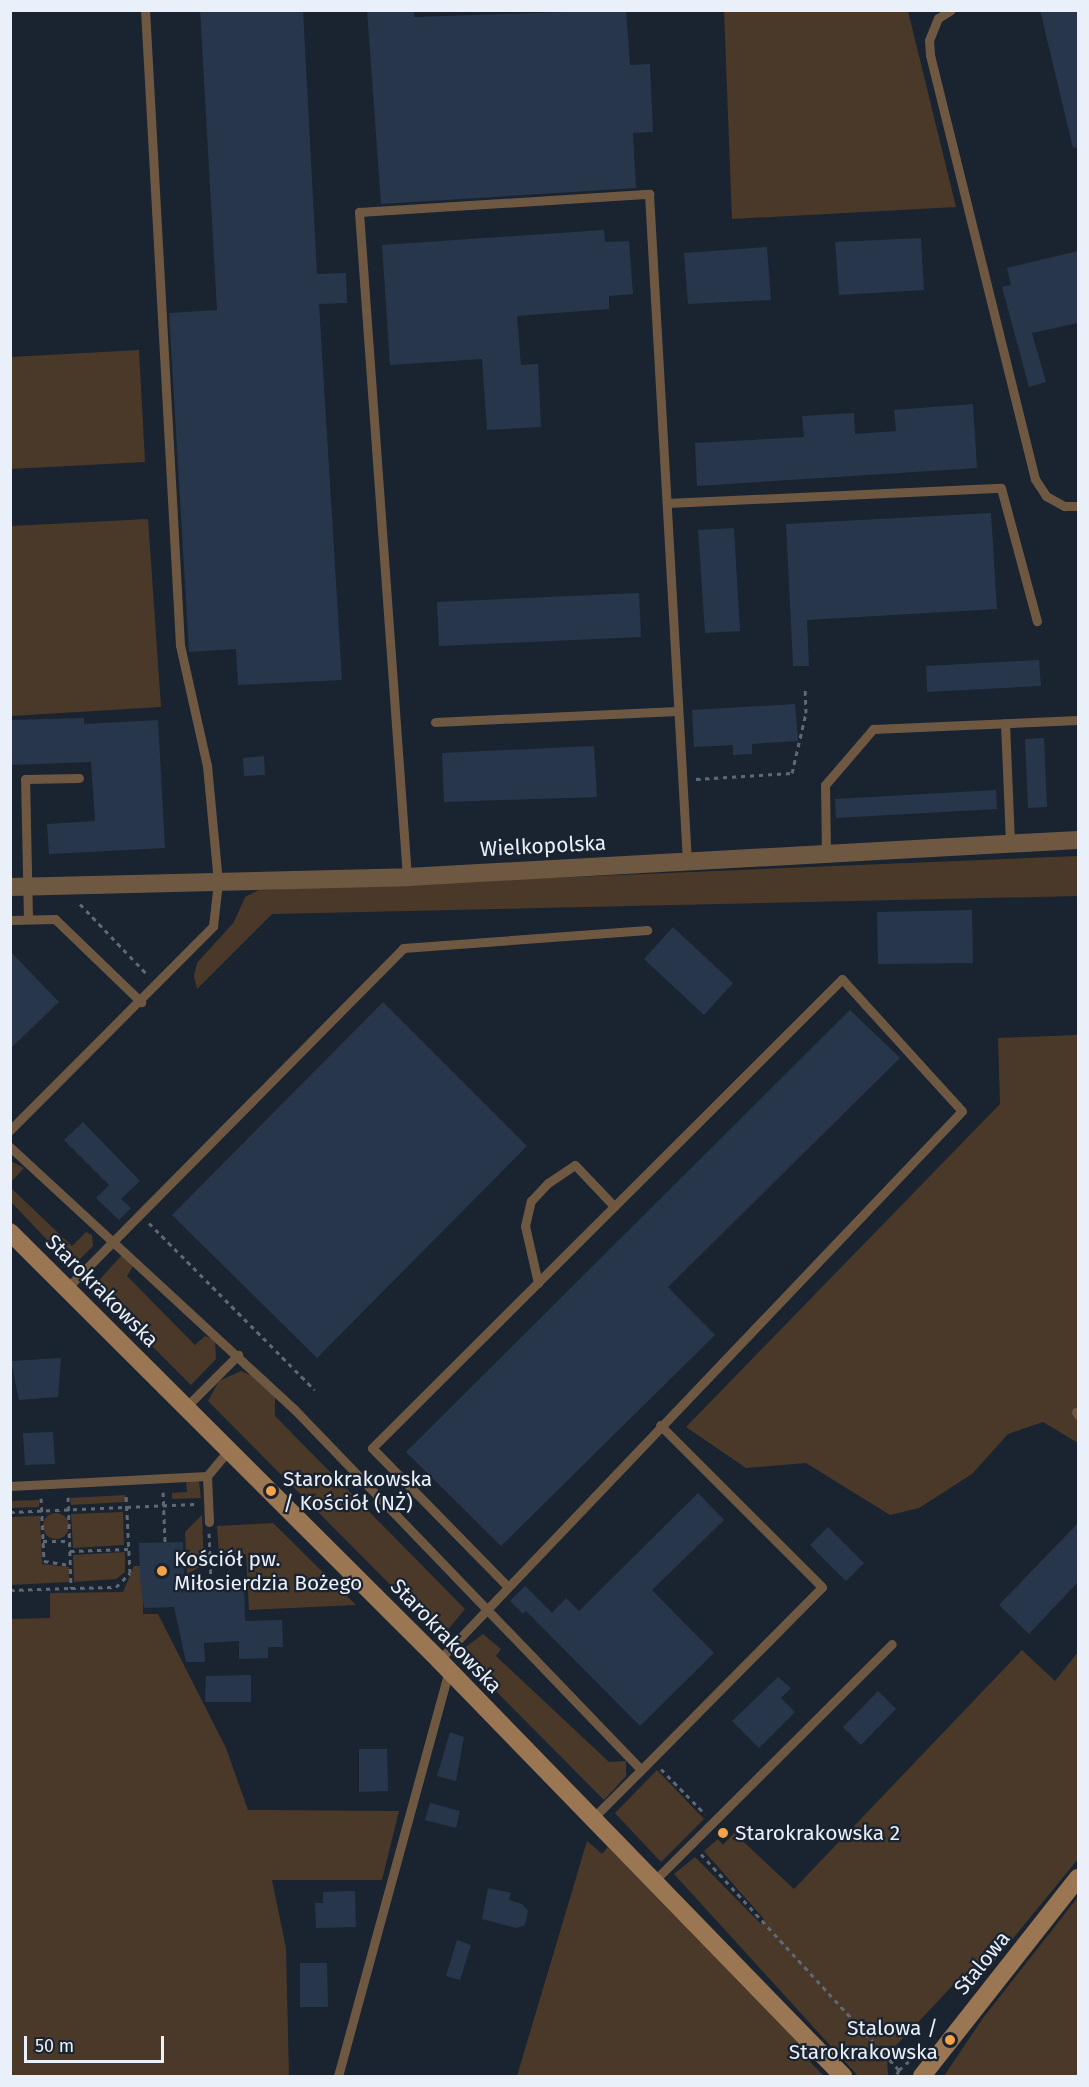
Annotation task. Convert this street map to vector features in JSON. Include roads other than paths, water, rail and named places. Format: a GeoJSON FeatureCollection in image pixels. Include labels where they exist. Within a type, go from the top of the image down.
{"type":"FeatureCollection","features":[{"type":"Feature","properties":{"kind":"street","name":"Wielkopolska"},"geometry":{"type":"LineString","coordinates":[[19,887],[407,877],[1078,840]]}},
{"type":"Feature","properties":{"kind":"street","name":"Starokrakowska"},"geometry":{"type":"LineString","coordinates":[[10,1232],[444,1665],[843,2076]]}},
{"type":"Feature","properties":{"kind":"street","name":"Stalowa"},"geometry":{"type":"LineString","coordinates":[[922,2076],[1078,1878]]}},
{"type":"Feature","properties":{"kind":"lane"},"geometry":{"type":"LineString","coordinates":[[10,1130],[158,985],[213,926],[218,882],[207,766],[180,645],[145,10]]}},
{"type":"Feature","properties":{"kind":"lane"},"geometry":{"type":"LineString","coordinates":[[951,10],[938,18],[929,40],[930,55],[1035,479],[1046,496],[1064,507],[1078,506]]}},
{"type":"Feature","properties":{"kind":"lane"},"geometry":{"type":"LineString","coordinates":[[407,877],[359,212],[649,194],[687,861]]}},
{"type":"Feature","properties":{"kind":"lane"},"geometry":{"type":"LineString","coordinates":[[667,503],[1001,488],[1036,621]]}},
{"type":"Feature","properties":{"kind":"lane"},"geometry":{"type":"LineString","coordinates":[[435,722],[678,711]]}},
{"type":"Feature","properties":{"kind":"lane"},"geometry":{"type":"LineString","coordinates":[[826,854],[825,785],[873,729],[1078,720]]}},
{"type":"Feature","properties":{"kind":"lane"},"geometry":{"type":"LineString","coordinates":[[1005,723],[1010,843]]}},
{"type":"Feature","properties":{"kind":"lane"},"geometry":{"type":"LineString","coordinates":[[28,919],[19,887],[26,779],[79,778]]}},
{"type":"Feature","properties":{"kind":"lane"},"geometry":{"type":"LineString","coordinates":[[10,920],[55,919],[141,1002]]}},
{"type":"Feature","properties":{"kind":"lane"},"geometry":{"type":"LineString","coordinates":[[67,1288],[403,948],[647,930]]}},
{"type":"Feature","properties":{"kind":"lane"},"geometry":{"type":"LineString","coordinates":[[339,2076],[444,1665],[506,1585],[962,1111],[842,979],[372,1448],[506,1585]]}},
{"type":"Feature","properties":{"kind":"lane"},"geometry":{"type":"LineString","coordinates":[[10,1147],[114,1238],[238,1354],[488,1607],[641,1770]]}},
{"type":"Feature","properties":{"kind":"lane"},"geometry":{"type":"LineString","coordinates":[[538,1283],[525,1226],[531,1201],[548,1184],[575,1165],[614,1206]]}},
{"type":"Feature","properties":{"kind":"lane"},"geometry":{"type":"LineString","coordinates":[[186,1407],[238,1354]]}},
{"type":"Feature","properties":{"kind":"lane"},"geometry":{"type":"LineString","coordinates":[[592,1819],[822,1587],[660,1425]]}},
{"type":"Feature","properties":{"kind":"lane"},"geometry":{"type":"LineString","coordinates":[[209,1522],[207,1476],[229,1450]]}},
{"type":"Feature","properties":{"kind":"lane"},"geometry":{"type":"LineString","coordinates":[[10,1486],[207,1476]]}},
{"type":"Feature","properties":{"kind":"lane"},"geometry":{"type":"LineString","coordinates":[[653,1882],[892,1644]]}},
{"type":"Feature","properties":{"kind":"place","name":"Starokrakowska / Kościół (NŻ)"},"geometry":{"type":"Point","coordinates":[271,1491]}},
{"type":"Feature","properties":{"kind":"place","name":"Kościół pw. Miłosierdzia Bożego"},"geometry":{"type":"Point","coordinates":[162,1571]}},
{"type":"Feature","properties":{"kind":"place","name":"Starokrakowska 2"},"geometry":{"type":"Point","coordinates":[723,1833]}},
{"type":"Feature","properties":{"kind":"place","name":"Stalowa / Starokrakowska"},"geometry":{"type":"Point","coordinates":[950,2040]}}]}
